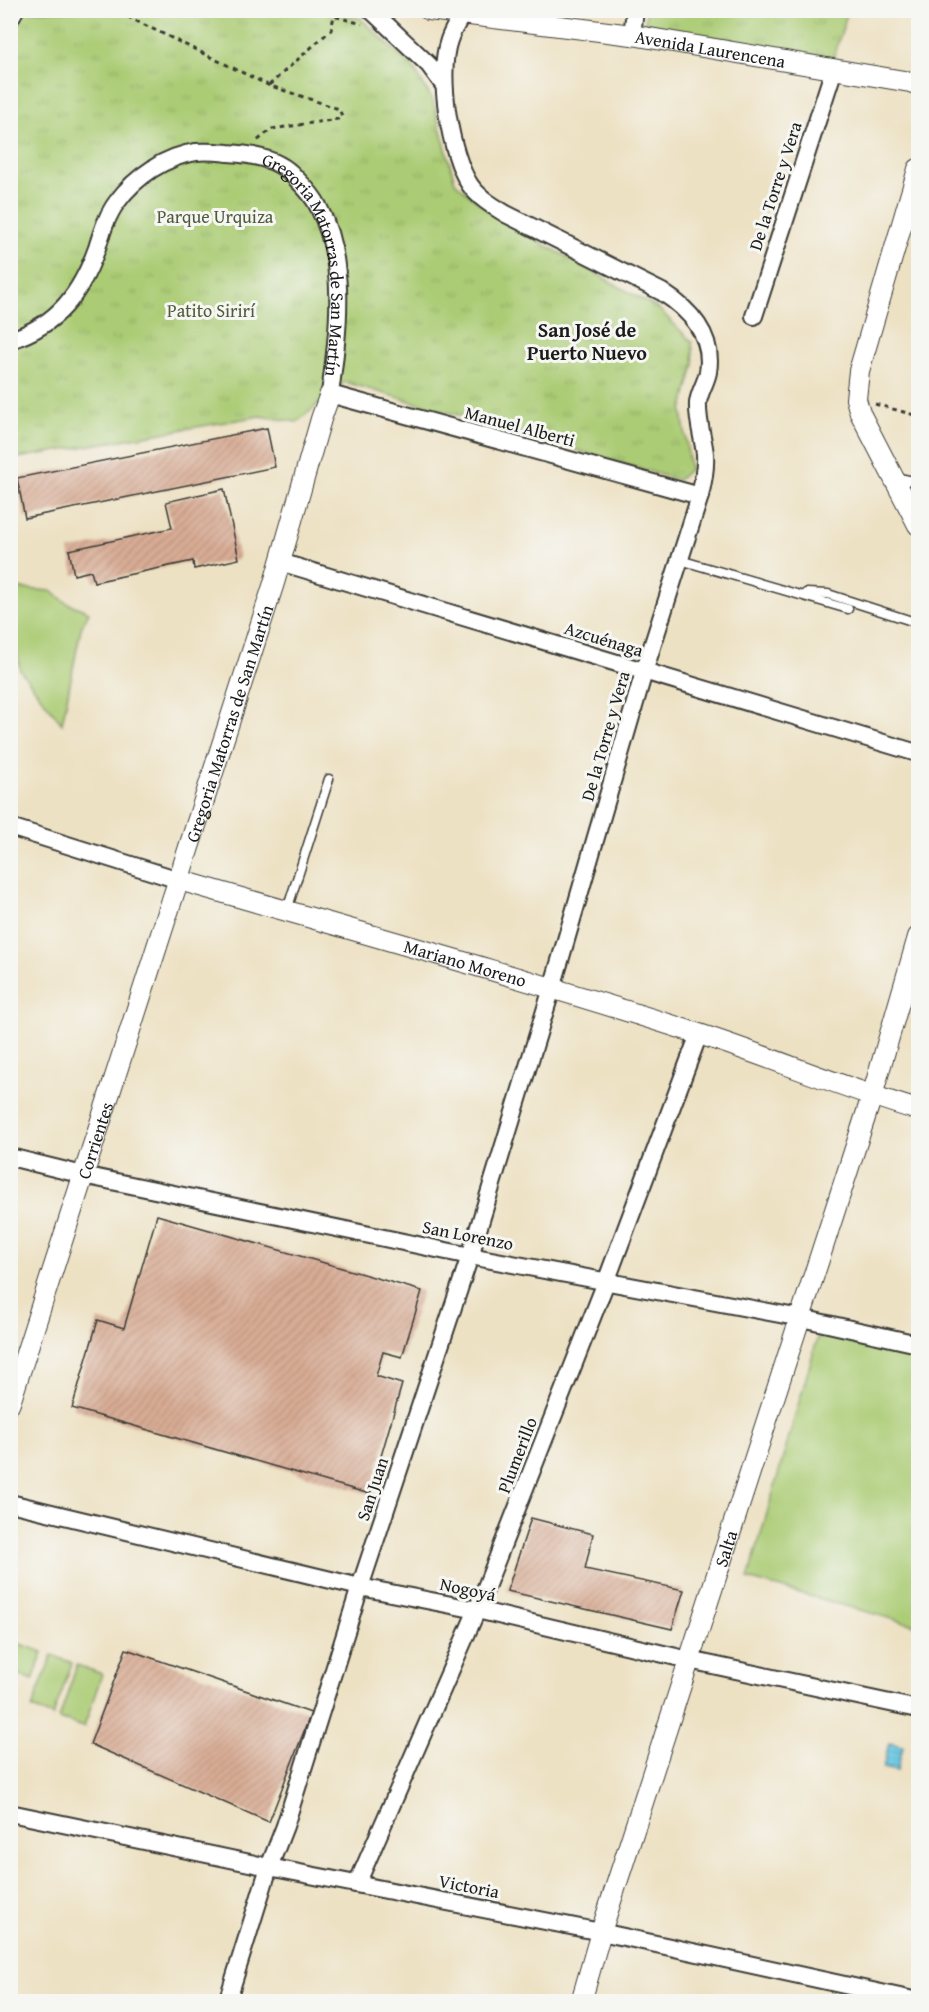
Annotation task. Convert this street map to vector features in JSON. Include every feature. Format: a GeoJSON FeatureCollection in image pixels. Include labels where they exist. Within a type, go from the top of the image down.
{"type":"FeatureCollection","features":[{"type":"Feature","properties":{"kind":"street"},"geometry":{"type":"LineString","coordinates":[[10,19],[15,10]]}},
{"type":"Feature","properties":{"kind":"street","name":"Avenida Laurencena"},"geometry":{"type":"LineString","coordinates":[[429,10],[632,35],[918,85]]}},
{"type":"Feature","properties":{"kind":"street"},"geometry":{"type":"LineString","coordinates":[[632,35],[635,10]]}},
{"type":"Feature","properties":{"kind":"street"},"geometry":{"type":"LineString","coordinates":[[443,84],[448,41],[462,15]]}},
{"type":"Feature","properties":{"kind":"street"},"geometry":{"type":"LineString","coordinates":[[369,18],[429,65],[443,84]]}},
{"type":"Feature","properties":{"kind":"street","name":"De la Torre y Vera"},"geometry":{"type":"LineString","coordinates":[[754,316],[834,69]]}},
{"type":"Feature","properties":{"kind":"street","name":"De la Torre y Vera"},"geometry":{"type":"LineString","coordinates":[[443,84],[457,157],[474,191],[506,214],[662,292],[686,310],[700,328],[706,343],[708,369],[698,402],[705,456],[700,496],[644,672],[552,988]]}},
{"type":"Feature","properties":{"kind":"street","name":"Gregoria Matorras de San Martín"},"geometry":{"type":"LineString","coordinates":[[10,340],[47,324],[66,306],[82,284],[116,202],[134,183],[169,160],[196,153],[242,153],[270,160],[288,170],[306,188],[318,205],[333,245],[338,318],[330,394],[180,880]]}},
{"type":"Feature","properties":{"kind":"street"},"geometry":{"type":"LineString","coordinates":[[918,169],[859,371],[856,399],[866,427],[918,525]]}},
{"type":"Feature","properties":{"kind":"street","name":"Manuel Alberti"},"geometry":{"type":"LineString","coordinates":[[330,394],[700,496]]}},
{"type":"Feature","properties":{"kind":"street","name":"Azcuénaga"},"geometry":{"type":"LineString","coordinates":[[280,562],[917,753]]}},
{"type":"Feature","properties":{"kind":"street","name":"Mariano Moreno"},"geometry":{"type":"LineString","coordinates":[[10,827],[180,880],[552,988],[699,1034],[872,1096],[918,1110]]}},
{"type":"Feature","properties":{"kind":"street","name":"Corrientes"},"geometry":{"type":"LineString","coordinates":[[10,1403],[180,880]]}},
{"type":"Feature","properties":{"kind":"street","name":"Salta"},"geometry":{"type":"LineString","coordinates":[[581,2001],[601,1932],[872,1096],[918,938]]}},
{"type":"Feature","properties":{"kind":"street","name":"San Juan"},"geometry":{"type":"LineString","coordinates":[[227,2001],[360,1587],[470,1256],[552,988]]}},
{"type":"Feature","properties":{"kind":"street","name":"Plumerillo"},"geometry":{"type":"LineString","coordinates":[[357,1884],[477,1610],[606,1282],[699,1034]]}},
{"type":"Feature","properties":{"kind":"street","name":"San Lorenzo"},"geometry":{"type":"LineString","coordinates":[[10,1157],[83,1175],[470,1256],[801,1318],[918,1344]]}},
{"type":"Feature","properties":{"kind":"street","name":"Nogoyá"},"geometry":{"type":"LineString","coordinates":[[10,1503],[360,1587],[477,1610],[689,1660],[918,1709]]}},
{"type":"Feature","properties":{"kind":"street","name":"Victoria"},"geometry":{"type":"LineString","coordinates":[[10,1813],[269,1867],[601,1932],[918,2001]]}},
{"type":"Feature","properties":{"kind":"lane"},"geometry":{"type":"LineString","coordinates":[[894,480],[904,479],[918,482]]}},
{"type":"Feature","properties":{"kind":"lane"},"geometry":{"type":"LineString","coordinates":[[680,560],[848,609]]}},
{"type":"Feature","properties":{"kind":"lane"},"geometry":{"type":"LineString","coordinates":[[795,593],[828,594],[918,623]]}},
{"type":"Feature","properties":{"kind":"lane"},"geometry":{"type":"LineString","coordinates":[[287,911],[329,779]]}},
{"type":"Feature","properties":{"kind":"path"},"geometry":{"type":"LineString","coordinates":[[111,10],[173,37],[268,85],[339,109],[342,116],[338,119],[272,129],[242,153]]}},
{"type":"Feature","properties":{"kind":"path"},"geometry":{"type":"LineString","coordinates":[[268,85],[331,30],[334,16],[369,18]]}},
{"type":"Feature","properties":{"kind":"path"},"geometry":{"type":"LineString","coordinates":[[856,399],[918,416]]}},
{"type":"Feature","properties":{"kind":"green space","name":"Parque Urquiza"},"geometry":{"type":"Polygon","coordinates":[[[310,10],[360,18],[414,69],[433,101],[455,182],[494,216],[659,309],[692,342],[694,365],[682,411],[690,469],[678,480],[345,382],[297,422],[260,416],[12,459],[11,483],[11,11],[310,10]]]}},
{"type":"Feature","properties":{"kind":"green space"},"geometry":{"type":"Polygon","coordinates":[[[646,11],[848,11],[833,59],[645,25],[646,11]]]}},
{"type":"Feature","properties":{"kind":"green space"},"geometry":{"type":"Polygon","coordinates":[[[11,588],[51,591],[67,603],[89,612],[81,628],[62,724],[20,670],[11,622],[11,588]]]}},
{"type":"Feature","properties":{"kind":"green space"},"geometry":{"type":"Polygon","coordinates":[[[821,1326],[918,1350],[918,1626],[748,1579],[821,1326]]]}},
{"type":"Feature","properties":{"kind":"green space"},"geometry":{"type":"Polygon","coordinates":[[[11,1641],[43,1652],[33,1680],[11,1672],[11,1641]]]}},
{"type":"Feature","properties":{"kind":"green space"},"geometry":{"type":"Polygon","coordinates":[[[52,1655],[72,1663],[53,1716],[32,1708],[52,1655]]]}},
{"type":"Feature","properties":{"kind":"green space"},"geometry":{"type":"Polygon","coordinates":[[[77,1665],[102,1674],[84,1727],[59,1719],[77,1665]]]}},
{"type":"Feature","properties":{"kind":"water"},"geometry":{"type":"Polygon","coordinates":[[[889,1743],[903,1746],[897,1771],[883,1768],[889,1743]]]}},
{"type":"Feature","properties":{"kind":"building"},"geometry":{"type":"Polygon","coordinates":[[[267,428],[275,467],[25,518],[17,478],[267,428]]]}},
{"type":"Feature","properties":{"kind":"building"},"geometry":{"type":"Polygon","coordinates":[[[224,489],[239,559],[194,569],[193,561],[94,582],[91,571],[74,575],[69,550],[172,528],[166,502],[224,489]]]}},
{"type":"Feature","properties":{"kind":"building"},"geometry":{"type":"Polygon","coordinates":[[[157,1215],[422,1291],[402,1357],[383,1352],[376,1376],[402,1384],[370,1494],[72,1408],[98,1320],[124,1328],[157,1215]]]}},
{"type":"Feature","properties":{"kind":"building"},"geometry":{"type":"Polygon","coordinates":[[[531,1518],[593,1534],[585,1569],[684,1590],[672,1629],[507,1591],[531,1518]]]}},
{"type":"Feature","properties":{"kind":"building"},"geometry":{"type":"Polygon","coordinates":[[[126,1649],[311,1713],[269,1822],[90,1744],[126,1649]]]}},
{"type":"Feature","properties":{"kind":"district","name":"San José de Puerto Nuevo"},"geometry":{"type":"Point","coordinates":[587,340]}},
{"type":"Feature","properties":{"kind":"park label","name":"Patito Sirirí"},"geometry":{"type":"Point","coordinates":[211,310]}}]}
